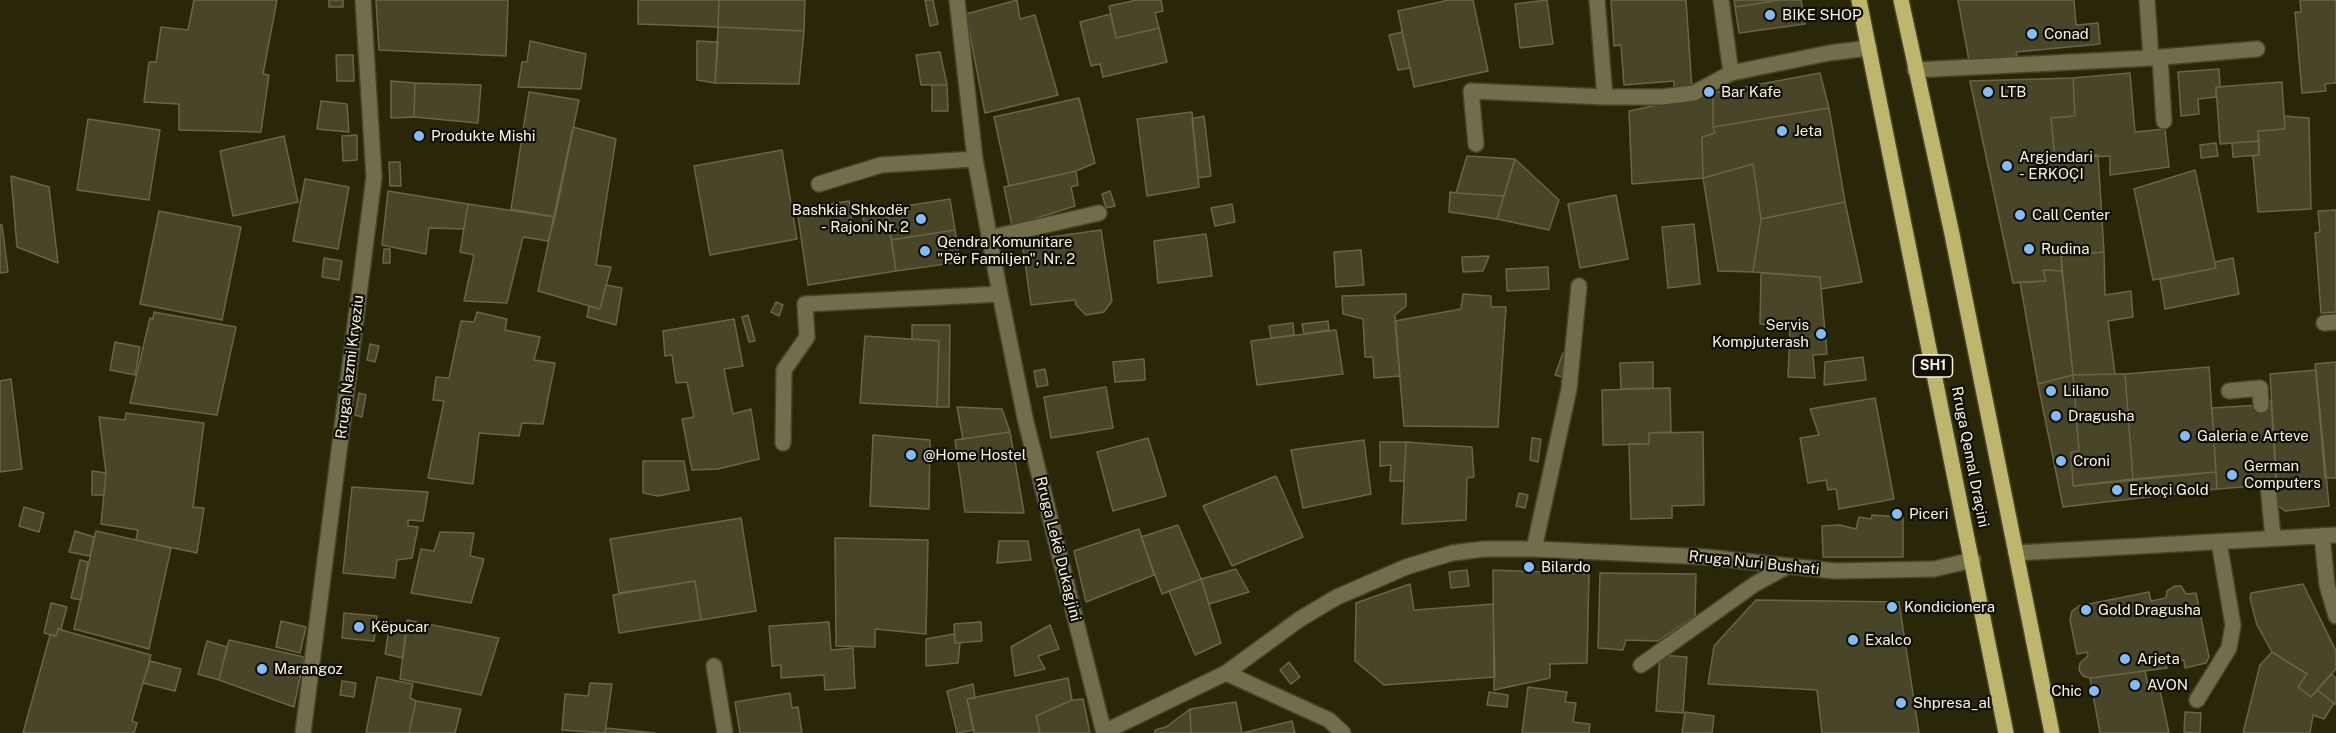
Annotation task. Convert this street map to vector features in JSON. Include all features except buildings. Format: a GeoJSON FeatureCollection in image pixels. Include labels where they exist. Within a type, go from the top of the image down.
{"type":"FeatureCollection","features":[{"type":"Feature","properties":{"kind":"main road","name":"Rruga Qemal Draçini"},"geometry":{"type":"LineString","coordinates":[[1859,0],[2006,733]]}},
{"type":"Feature","properties":{"kind":"main road","name":"Rruga Qemal Draçini"},"geometry":{"type":"LineString","coordinates":[[1901,0],[1952,234],[2052,733]]}},
{"type":"Feature","properties":{"kind":"street","name":"Rruga Nazmi Kryeziu"},"geometry":{"type":"LineString","coordinates":[[303,733],[374,177],[363,0]]}},
{"type":"Feature","properties":{"kind":"street","name":"Rruga Lekë Dukagjini"},"geometry":{"type":"LineString","coordinates":[[957,0],[975,159],[1000,294],[1025,418],[1104,732]]}},
{"type":"Feature","properties":{"kind":"street"},"geometry":{"type":"LineString","coordinates":[[1597,0],[1605,98]]}},
{"type":"Feature","properties":{"kind":"street"},"geometry":{"type":"LineString","coordinates":[[1721,0],[1731,73]]}},
{"type":"Feature","properties":{"kind":"street"},"geometry":{"type":"LineString","coordinates":[[2147,0],[2164,121]]}},
{"type":"Feature","properties":{"kind":"street"},"geometry":{"type":"LineString","coordinates":[[1476,144],[1471,91],[1605,98],[1695,93],[1731,73],[1829,53],[1869,48]]}},
{"type":"Feature","properties":{"kind":"street"},"geometry":{"type":"LineString","coordinates":[[1915,70],[2156,58],[2257,49]]}},
{"type":"Feature","properties":{"kind":"street"},"geometry":{"type":"LineString","coordinates":[[819,184],[881,165],[975,159]]}},
{"type":"Feature","properties":{"kind":"street"},"geometry":{"type":"LineString","coordinates":[[989,238],[1099,213]]}},
{"type":"Feature","properties":{"kind":"street"},"geometry":{"type":"LineString","coordinates":[[1534,549],[1569,389],[1579,286]]}},
{"type":"Feature","properties":{"kind":"street"},"geometry":{"type":"LineString","coordinates":[[783,442],[784,370],[807,337],[806,303],[1000,294]]}},
{"type":"Feature","properties":{"kind":"street"},"geometry":{"type":"LineString","coordinates":[[2229,391],[2260,388],[2261,405]]}},
{"type":"Feature","properties":{"kind":"street"},"geometry":{"type":"LineString","coordinates":[[2268,485],[2272,538]]}},
{"type":"Feature","properties":{"kind":"street"},"geometry":{"type":"LineString","coordinates":[[2016,554],[2329,535],[2327,585],[2336,616]]}},
{"type":"Feature","properties":{"kind":"street"},"geometry":{"type":"LineString","coordinates":[[2197,700],[2229,648],[2233,625],[2219,542]]}},
{"type":"Feature","properties":{"kind":"street","name":"Rruga Nuri Bushati"},"geometry":{"type":"LineString","coordinates":[[1104,732],[1226,673],[1337,597],[1406,567],[1452,553],[1484,549],[1534,549],[1706,557],[1786,567],[1834,570],[1925,569],[1973,560]]}},
{"type":"Feature","properties":{"kind":"street"},"geometry":{"type":"LineString","coordinates":[[1641,665],[1755,584],[1786,567]]}},
{"type":"Feature","properties":{"kind":"street"},"geometry":{"type":"LineString","coordinates":[[714,666],[725,733]]}},
{"type":"Feature","properties":{"kind":"street"},"geometry":{"type":"LineString","coordinates":[[1226,673],[1329,720],[1343,733]]}},
{"type":"Feature","properties":{"kind":"place","name":"BIKE SHOP"},"geometry":{"type":"Point","coordinates":[1770,15]}},
{"type":"Feature","properties":{"kind":"place","name":"Conad"},"geometry":{"type":"Point","coordinates":[2032,34]}},
{"type":"Feature","properties":{"kind":"place","name":"Bar Kafe"},"geometry":{"type":"Point","coordinates":[1709,92]}},
{"type":"Feature","properties":{"kind":"place","name":"LTB"},"geometry":{"type":"Point","coordinates":[1988,92]}},
{"type":"Feature","properties":{"kind":"place","name":"Jeta"},"geometry":{"type":"Point","coordinates":[1782,131]}},
{"type":"Feature","properties":{"kind":"place","name":"Produkte Mishi"},"geometry":{"type":"Point","coordinates":[419,136]}},
{"type":"Feature","properties":{"kind":"place","name":"Argjendari - ERKOÇI"},"geometry":{"type":"Point","coordinates":[2007,166]}},
{"type":"Feature","properties":{"kind":"place","name":"Call Center"},"geometry":{"type":"Point","coordinates":[2020,215]}},
{"type":"Feature","properties":{"kind":"place","name":"Bashkia Shkodër - Rajoni Nr. 2"},"geometry":{"type":"Point","coordinates":[921,219]}},
{"type":"Feature","properties":{"kind":"place","name":"Rudina"},"geometry":{"type":"Point","coordinates":[2029,249]}},
{"type":"Feature","properties":{"kind":"place","name":"Qendra Komunitare \"Për Familjen\", Nr. 2"},"geometry":{"type":"Point","coordinates":[925,251]}},
{"type":"Feature","properties":{"kind":"place","name":"Servis Kompjuterash"},"geometry":{"type":"Point","coordinates":[1821,334]}},
{"type":"Feature","properties":{"kind":"place","name":"Liliano"},"geometry":{"type":"Point","coordinates":[2051,391]}},
{"type":"Feature","properties":{"kind":"place","name":"Dragusha"},"geometry":{"type":"Point","coordinates":[2056,416]}},
{"type":"Feature","properties":{"kind":"place","name":"Galeria e Arteve"},"geometry":{"type":"Point","coordinates":[2185,436]}},
{"type":"Feature","properties":{"kind":"place","name":"@Home Hostel"},"geometry":{"type":"Point","coordinates":[911,455]}},
{"type":"Feature","properties":{"kind":"place","name":"Croni"},"geometry":{"type":"Point","coordinates":[2061,461]}},
{"type":"Feature","properties":{"kind":"place","name":"German Computers"},"geometry":{"type":"Point","coordinates":[2232,475]}},
{"type":"Feature","properties":{"kind":"place","name":"Erkoçi Gold"},"geometry":{"type":"Point","coordinates":[2117,490]}},
{"type":"Feature","properties":{"kind":"place","name":"Piceri"},"geometry":{"type":"Point","coordinates":[1897,514]}},
{"type":"Feature","properties":{"kind":"place","name":"Bilardo"},"geometry":{"type":"Point","coordinates":[1529,567]}},
{"type":"Feature","properties":{"kind":"place","name":"Kondicionera"},"geometry":{"type":"Point","coordinates":[1892,607]}},
{"type":"Feature","properties":{"kind":"place","name":"Gold Dragusha"},"geometry":{"type":"Point","coordinates":[2086,610]}},
{"type":"Feature","properties":{"kind":"place","name":"Këpucar"},"geometry":{"type":"Point","coordinates":[359,627]}},
{"type":"Feature","properties":{"kind":"place","name":"Exalco"},"geometry":{"type":"Point","coordinates":[1853,640]}},
{"type":"Feature","properties":{"kind":"place","name":"Arjeta"},"geometry":{"type":"Point","coordinates":[2125,659]}},
{"type":"Feature","properties":{"kind":"place","name":"Marangoz"},"geometry":{"type":"Point","coordinates":[262,669]}},
{"type":"Feature","properties":{"kind":"place","name":"AVON"},"geometry":{"type":"Point","coordinates":[2135,685]}},
{"type":"Feature","properties":{"kind":"place","name":"Chic"},"geometry":{"type":"Point","coordinates":[2094,691]}},
{"type":"Feature","properties":{"kind":"place","name":"Shpresa_al"},"geometry":{"type":"Point","coordinates":[1901,703]}}]}
